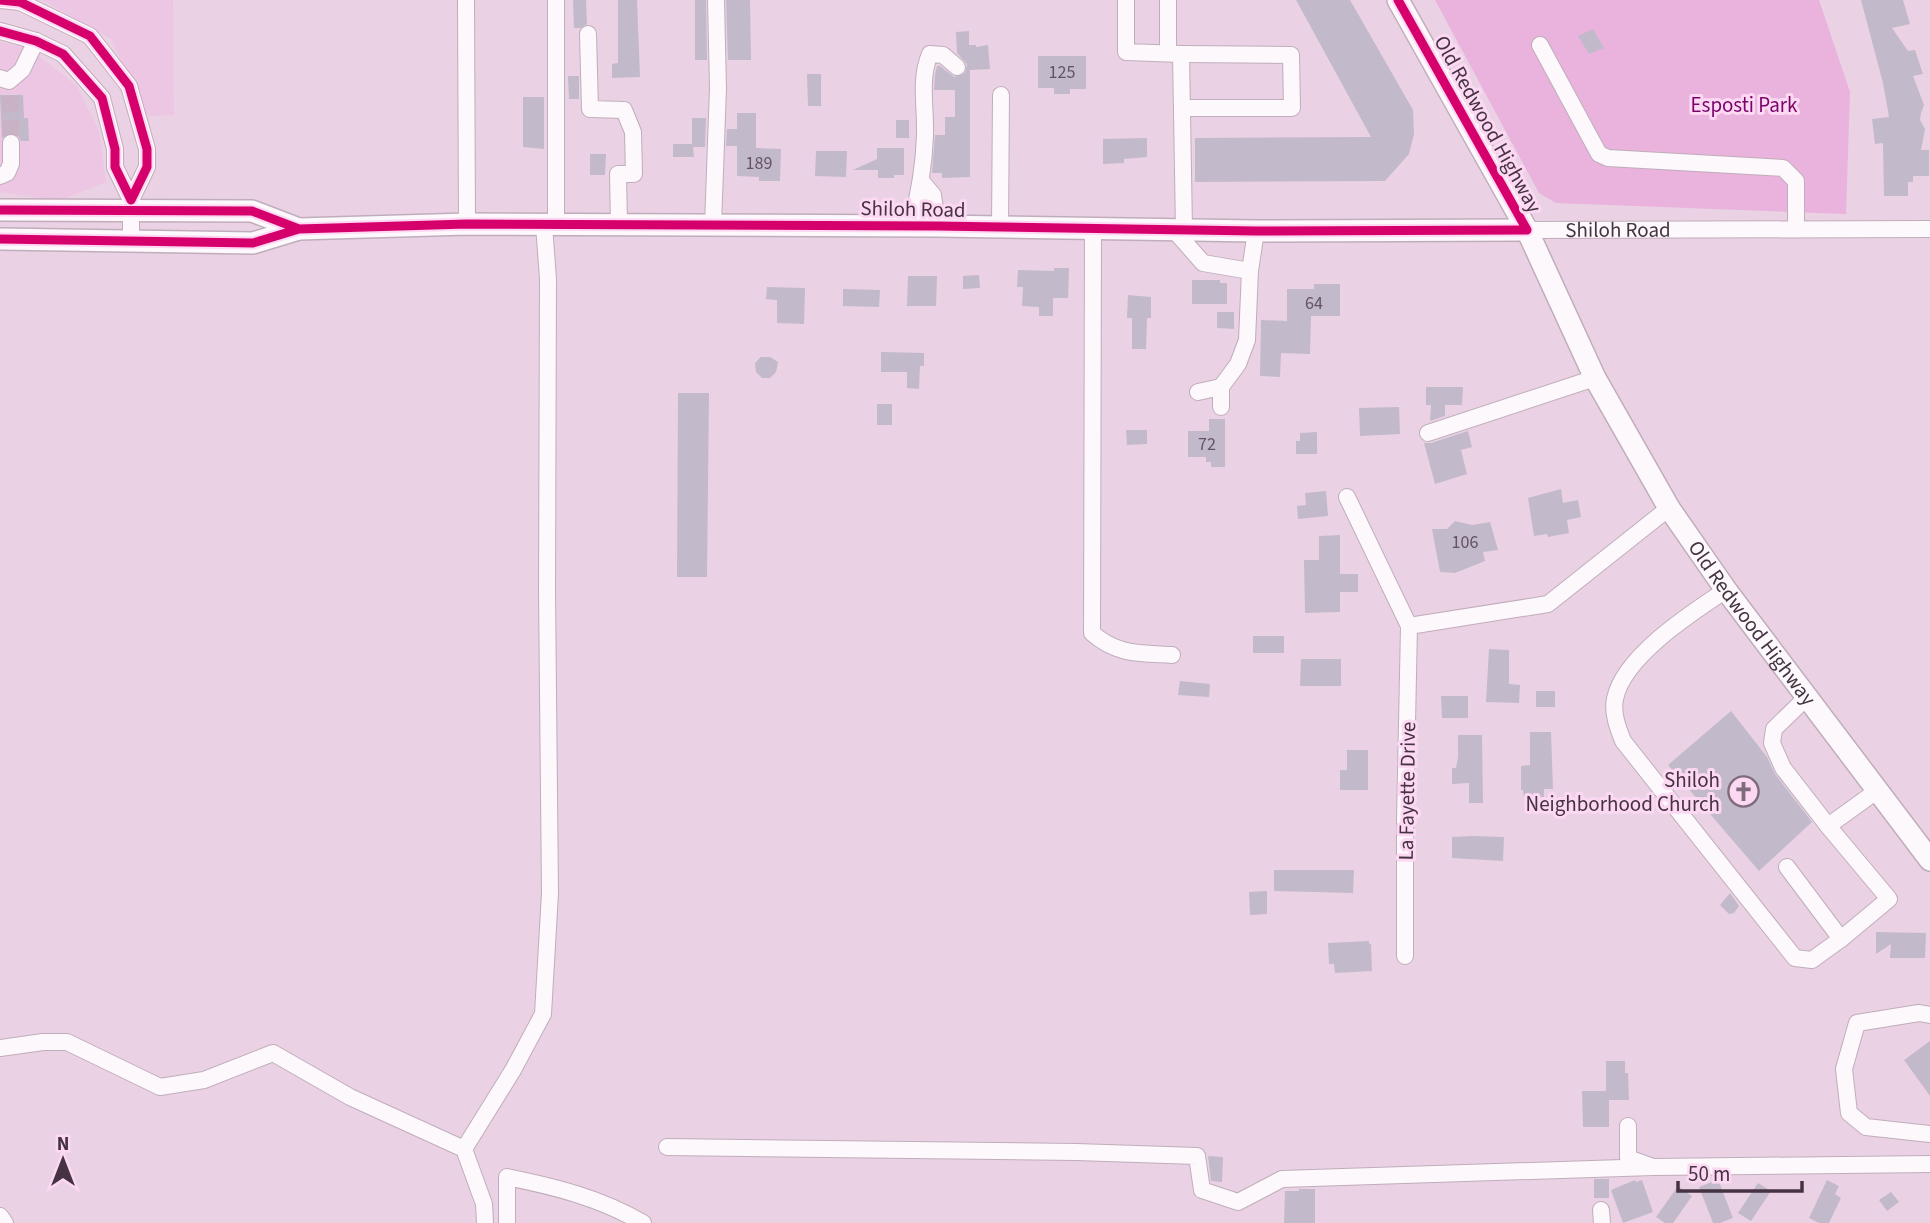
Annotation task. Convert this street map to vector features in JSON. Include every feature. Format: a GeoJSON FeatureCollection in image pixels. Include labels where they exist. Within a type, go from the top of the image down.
{"type":"FeatureCollection","features":[{"type":"Feature","properties":{"kind":"main road","name":"Old Redwood Highway"},"geometry":{"type":"LineString","coordinates":[[1398,0],[1527,230],[1595,379],[1669,508],[1726,590],[1930,860]]}},
{"type":"Feature","properties":{"kind":"main road","name":"Shiloh Road"},"geometry":{"type":"LineString","coordinates":[[0,210],[131,206],[252,211],[299,229]]}},
{"type":"Feature","properties":{"kind":"main road","name":"Shiloh Road"},"geometry":{"type":"LineString","coordinates":[[0,239],[253,243],[299,229],[467,224],[937,226],[1256,231],[1527,230]]}},
{"type":"Feature","properties":{"kind":"street"},"geometry":{"type":"LineString","coordinates":[[0,0],[20,2],[90,36],[129,86],[147,149],[147,167],[131,206],[131,240]]}},
{"type":"Feature","properties":{"kind":"street"},"geometry":{"type":"LineString","coordinates":[[466,0],[467,224]]}},
{"type":"Feature","properties":{"kind":"street"},"geometry":{"type":"LineString","coordinates":[[464,1149],[513,1070],[543,1014],[550,893],[548,279],[556,0]]}},
{"type":"Feature","properties":{"kind":"street"},"geometry":{"type":"LineString","coordinates":[[713,225],[718,88],[716,0]]}},
{"type":"Feature","properties":{"kind":"street"},"geometry":{"type":"LineString","coordinates":[[1126,0],[1126,52],[1291,55],[1292,108],[1182,108]]}},
{"type":"Feature","properties":{"kind":"street"},"geometry":{"type":"LineString","coordinates":[[1168,0],[1182,108],[1179,230],[1203,262],[1250,271]]}},
{"type":"Feature","properties":{"kind":"street"},"geometry":{"type":"LineString","coordinates":[[0,31],[36,41],[63,54],[102,98],[116,149],[115,167],[131,206]]}},
{"type":"Feature","properties":{"kind":"street"},"geometry":{"type":"LineString","coordinates":[[588,34],[590,109],[624,110],[633,132],[634,174],[618,174],[619,225]]}},
{"type":"Feature","properties":{"kind":"street"},"geometry":{"type":"LineString","coordinates":[[6,85],[22,71],[36,41]]}},
{"type":"Feature","properties":{"kind":"street"},"geometry":{"type":"LineString","coordinates":[[1540,45],[1599,154],[1608,158],[1783,168],[1796,181],[1796,229]]}},
{"type":"Feature","properties":{"kind":"street"},"geometry":{"type":"LineString","coordinates":[[911,226],[922,183],[925,133],[924,69],[930,54],[943,55],[957,67]]}},
{"type":"Feature","properties":{"kind":"street"},"geometry":{"type":"LineString","coordinates":[[1000,228],[1001,95]]}},
{"type":"Feature","properties":{"kind":"street"},"geometry":{"type":"LineString","coordinates":[[0,176],[7,173],[11,164],[11,143]]}},
{"type":"Feature","properties":{"kind":"street"},"geometry":{"type":"LineString","coordinates":[[922,183],[933,195],[937,226]]}},
{"type":"Feature","properties":{"kind":"street"},"geometry":{"type":"LineString","coordinates":[[1093,229],[1092,633],[1105,644],[1126,652],[1172,655]]}},
{"type":"Feature","properties":{"kind":"street","name":"Shiloh Road"},"geometry":{"type":"LineString","coordinates":[[1527,230],[1930,229]]}},
{"type":"Feature","properties":{"kind":"street"},"geometry":{"type":"LineString","coordinates":[[1220,407],[1221,387],[1238,364],[1247,340],[1250,271],[1256,231]]}},
{"type":"Feature","properties":{"kind":"street"},"geometry":{"type":"LineString","coordinates":[[1428,433],[1595,379]]}},
{"type":"Feature","properties":{"kind":"street"},"geometry":{"type":"LineString","coordinates":[[1198,393],[1221,387]]}},
{"type":"Feature","properties":{"kind":"street","name":"La Fayette Drive"},"geometry":{"type":"LineString","coordinates":[[1348,497],[1409,626],[1405,956]]}},
{"type":"Feature","properties":{"kind":"street"},"geometry":{"type":"LineString","coordinates":[[1409,626],[1548,604],[1669,508]]}},
{"type":"Feature","properties":{"kind":"street"},"geometry":{"type":"LineString","coordinates":[[1726,590],[1674,625],[1622,677],[1614,701],[1615,718],[1623,741],[1795,958],[1812,960],[1889,899],[1783,768],[1772,743],[1774,729],[1807,697]]}},
{"type":"Feature","properties":{"kind":"street"},"geometry":{"type":"LineString","coordinates":[[1828,826],[1878,790]]}},
{"type":"Feature","properties":{"kind":"street"},"geometry":{"type":"LineString","coordinates":[[1787,867],[1841,939]]}},
{"type":"Feature","properties":{"kind":"street"},"geometry":{"type":"LineString","coordinates":[[1930,1014],[1919,1013],[1857,1023],[1844,1069],[1849,1113],[1866,1127],[1930,1134]]}},
{"type":"Feature","properties":{"kind":"street"},"geometry":{"type":"LineString","coordinates":[[0,1048],[43,1042],[67,1042],[160,1087],[204,1080],[273,1053],[350,1097],[464,1149],[484,1204],[485,1223]]}},
{"type":"Feature","properties":{"kind":"street"},"geometry":{"type":"LineString","coordinates":[[1629,1126],[1629,1158],[1653,1167]]}},
{"type":"Feature","properties":{"kind":"street"},"geometry":{"type":"LineString","coordinates":[[667,1147],[1196,1156],[1202,1190],[1238,1202],[1282,1179],[1653,1167],[1930,1164]]}},
{"type":"Feature","properties":{"kind":"street"},"geometry":{"type":"LineString","coordinates":[[507,1223],[508,1177],[564,1189],[616,1208],[643,1223]]}},
{"type":"Feature","properties":{"kind":"street"},"geometry":{"type":"LineString","coordinates":[[0,1216],[5,1223]]}},
{"type":"Feature","properties":{"kind":"shaded area"},"geometry":{"type":"Polygon","coordinates":[[[42,0],[173,0],[174,115],[147,116],[111,39],[42,0]]]}},
{"type":"Feature","properties":{"kind":"shaded area"},"geometry":{"type":"Polygon","coordinates":[[[0,42],[29,48],[77,86],[99,130],[106,182],[59,201],[0,192],[0,42]]]}},
{"type":"Feature","properties":{"kind":"green space","name":"Esposti Park"},"geometry":{"type":"Polygon","coordinates":[[[1435,0],[1819,0],[1850,92],[1846,214],[1556,203],[1539,193],[1435,0]]]}},
{"type":"Feature","properties":{"kind":"building"},"geometry":{"type":"Polygon","coordinates":[[[573,0],[586,0],[587,24],[580,28],[574,28],[573,0]]]}},
{"type":"Feature","properties":{"kind":"building"},"geometry":{"type":"Polygon","coordinates":[[[618,0],[637,0],[640,77],[612,78],[612,64],[618,63],[618,0]]]}},
{"type":"Feature","properties":{"kind":"building"},"geometry":{"type":"Polygon","coordinates":[[[695,0],[706,0],[707,60],[695,60],[695,0]]]}},
{"type":"Feature","properties":{"kind":"building"},"geometry":{"type":"Polygon","coordinates":[[[726,0],[750,0],[751,60],[728,60],[726,0]]]}},
{"type":"Feature","properties":{"kind":"building"},"geometry":{"type":"Polygon","coordinates":[[[1296,0],[1350,0],[1413,110],[1414,134],[1409,154],[1385,181],[1195,182],[1195,138],[1371,137],[1296,0]]]}},
{"type":"Feature","properties":{"kind":"building"},"geometry":{"type":"Polygon","coordinates":[[[1861,0],[1903,0],[1910,24],[1892,28],[1908,51],[1915,50],[1923,74],[1913,76],[1924,105],[1920,120],[1925,129],[1921,150],[1929,150],[1929,176],[1913,176],[1913,182],[1908,182],[1908,196],[1884,196],[1883,143],[1875,144],[1872,119],[1889,117],[1861,0]]]}},
{"type":"Feature","properties":{"kind":"building"},"geometry":{"type":"Polygon","coordinates":[[[1593,29],[1604,48],[1589,54],[1578,36],[1593,29]]]}},
{"type":"Feature","properties":{"kind":"building"},"geometry":{"type":"Polygon","coordinates":[[[969,31],[969,45],[988,45],[990,69],[970,70],[970,177],[942,178],[942,173],[932,173],[935,135],[945,135],[945,117],[955,117],[955,90],[934,90],[935,75],[937,66],[954,77],[965,73],[967,64],[957,53],[956,32],[969,31]]]}},
{"type":"Feature","properties":{"kind":"building"},"geometry":{"type":"Polygon","coordinates":[[[1038,56],[1086,56],[1086,89],[1070,89],[1070,94],[1054,94],[1054,88],[1038,88],[1038,56]]]}},
{"type":"Feature","properties":{"kind":"building"},"geometry":{"type":"Polygon","coordinates":[[[807,74],[821,74],[821,106],[808,106],[807,74]]]}},
{"type":"Feature","properties":{"kind":"building"},"geometry":{"type":"Polygon","coordinates":[[[568,76],[579,76],[579,99],[569,99],[568,76]]]}},
{"type":"Feature","properties":{"kind":"building"},"geometry":{"type":"Polygon","coordinates":[[[0,95],[23,95],[29,141],[21,141],[17,134],[12,133],[2,138],[0,95]]]}},
{"type":"Feature","properties":{"kind":"building"},"geometry":{"type":"Polygon","coordinates":[[[523,97],[544,97],[544,149],[523,147],[523,97]]]}},
{"type":"Feature","properties":{"kind":"building"},"geometry":{"type":"Polygon","coordinates":[[[737,113],[756,113],[756,148],[781,149],[780,181],[759,181],[759,177],[737,176],[737,146],[726,146],[727,129],[737,129],[737,113]]]}},
{"type":"Feature","properties":{"kind":"building"},"geometry":{"type":"Polygon","coordinates":[[[692,118],[706,118],[705,147],[693,147],[694,157],[673,157],[673,144],[692,144],[692,118]]]}},
{"type":"Feature","properties":{"kind":"building"},"geometry":{"type":"Polygon","coordinates":[[[896,120],[909,120],[909,138],[896,138],[896,120]]]}},
{"type":"Feature","properties":{"kind":"building"},"geometry":{"type":"Polygon","coordinates":[[[1147,138],[1147,157],[1124,159],[1124,163],[1103,164],[1103,139],[1147,138]]]}},
{"type":"Feature","properties":{"kind":"building"},"geometry":{"type":"Polygon","coordinates":[[[877,148],[904,148],[904,175],[878,178],[878,170],[853,170],[877,159],[877,148]]]}},
{"type":"Feature","properties":{"kind":"building"},"geometry":{"type":"Polygon","coordinates":[[[816,151],[847,151],[846,177],[815,176],[816,151]]]}},
{"type":"Feature","properties":{"kind":"building"},"geometry":{"type":"Polygon","coordinates":[[[590,154],[606,154],[605,175],[590,175],[590,154]]]}},
{"type":"Feature","properties":{"kind":"building"},"geometry":{"type":"Polygon","coordinates":[[[1054,268],[1069,268],[1068,298],[1053,298],[1053,316],[1039,316],[1039,307],[1022,306],[1023,287],[1017,287],[1018,270],[1054,271],[1054,268]]]}},
{"type":"Feature","properties":{"kind":"building"},"geometry":{"type":"Polygon","coordinates":[[[979,275],[980,288],[963,289],[963,276],[979,275]]]}},
{"type":"Feature","properties":{"kind":"building"},"geometry":{"type":"Polygon","coordinates":[[[908,276],[937,276],[936,306],[907,306],[908,276]]]}},
{"type":"Feature","properties":{"kind":"building"},"geometry":{"type":"Polygon","coordinates":[[[1192,280],[1220,280],[1220,283],[1227,283],[1227,304],[1192,304],[1192,280]]]}},
{"type":"Feature","properties":{"kind":"building"},"geometry":{"type":"Polygon","coordinates":[[[1314,284],[1340,284],[1340,316],[1311,316],[1310,354],[1281,353],[1280,377],[1260,376],[1261,320],[1287,321],[1287,289],[1314,289],[1314,284]]]}},
{"type":"Feature","properties":{"kind":"building"},"geometry":{"type":"Polygon","coordinates":[[[767,287],[805,288],[804,324],[777,323],[777,300],[766,299],[767,287]]]}},
{"type":"Feature","properties":{"kind":"building"},"geometry":{"type":"Polygon","coordinates":[[[843,289],[880,290],[879,307],[843,306],[843,289]]]}},
{"type":"Feature","properties":{"kind":"building"},"geometry":{"type":"Polygon","coordinates":[[[1128,295],[1151,297],[1146,349],[1132,349],[1132,318],[1127,318],[1128,295]]]}},
{"type":"Feature","properties":{"kind":"building"},"geometry":{"type":"Polygon","coordinates":[[[1217,312],[1234,312],[1234,329],[1217,328],[1217,312]]]}},
{"type":"Feature","properties":{"kind":"building"},"geometry":{"type":"Polygon","coordinates":[[[881,352],[924,353],[924,366],[920,366],[919,389],[907,388],[907,372],[881,372],[881,352]]]}},
{"type":"Feature","properties":{"kind":"building"},"geometry":{"type":"Polygon","coordinates":[[[761,357],[770,357],[778,362],[776,372],[770,378],[762,378],[756,372],[755,363],[761,357]]]}},
{"type":"Feature","properties":{"kind":"building"},"geometry":{"type":"Polygon","coordinates":[[[1426,387],[1463,387],[1462,405],[1445,405],[1445,416],[1430,421],[1431,405],[1426,405],[1426,387]]]}},
{"type":"Feature","properties":{"kind":"building"},"geometry":{"type":"Polygon","coordinates":[[[678,393],[709,393],[707,577],[677,577],[678,393]]]}},
{"type":"Feature","properties":{"kind":"building"},"geometry":{"type":"Polygon","coordinates":[[[877,404],[892,404],[892,425],[877,425],[877,404]]]}},
{"type":"Feature","properties":{"kind":"building"},"geometry":{"type":"Polygon","coordinates":[[[1399,407],[1400,434],[1360,436],[1359,408],[1399,407]]]}},
{"type":"Feature","properties":{"kind":"building"},"geometry":{"type":"Polygon","coordinates":[[[1209,419],[1225,419],[1225,467],[1211,467],[1211,462],[1206,462],[1206,457],[1188,457],[1188,431],[1209,431],[1209,419]]]}},
{"type":"Feature","properties":{"kind":"building"},"geometry":{"type":"Polygon","coordinates":[[[1126,430],[1147,430],[1147,444],[1127,445],[1126,430]]]}},
{"type":"Feature","properties":{"kind":"building"},"geometry":{"type":"Polygon","coordinates":[[[1468,431],[1472,447],[1461,450],[1467,474],[1435,484],[1424,443],[1468,431]]]}},
{"type":"Feature","properties":{"kind":"building"},"geometry":{"type":"Polygon","coordinates":[[[1317,432],[1317,454],[1296,454],[1296,441],[1300,441],[1300,433],[1317,432]]]}},
{"type":"Feature","properties":{"kind":"building"},"geometry":{"type":"Polygon","coordinates":[[[1561,489],[1563,503],[1578,500],[1581,517],[1567,520],[1569,533],[1548,537],[1547,534],[1534,536],[1528,498],[1561,489]]]}},
{"type":"Feature","properties":{"kind":"building"},"geometry":{"type":"Polygon","coordinates":[[[1326,491],[1328,516],[1298,519],[1297,506],[1306,505],[1305,493],[1326,491]]]}},
{"type":"Feature","properties":{"kind":"building"},"geometry":{"type":"Polygon","coordinates":[[[1455,521],[1472,525],[1490,522],[1498,550],[1483,552],[1485,561],[1455,573],[1440,572],[1432,529],[1447,529],[1455,521]]]}},
{"type":"Feature","properties":{"kind":"building"},"geometry":{"type":"Polygon","coordinates":[[[1340,535],[1340,574],[1358,574],[1358,592],[1340,592],[1340,612],[1305,613],[1304,560],[1319,560],[1319,536],[1340,535]]]}},
{"type":"Feature","properties":{"kind":"building"},"geometry":{"type":"Polygon","coordinates":[[[1253,636],[1284,636],[1284,653],[1253,653],[1253,636]]]}},
{"type":"Feature","properties":{"kind":"building"},"geometry":{"type":"Polygon","coordinates":[[[1489,649],[1509,650],[1509,684],[1520,685],[1519,703],[1486,702],[1489,649]]]}},
{"type":"Feature","properties":{"kind":"building"},"geometry":{"type":"Polygon","coordinates":[[[1301,659],[1341,659],[1341,686],[1300,686],[1301,659]]]}},
{"type":"Feature","properties":{"kind":"building"},"geometry":{"type":"Polygon","coordinates":[[[1180,681],[1210,684],[1209,697],[1178,695],[1180,681]]]}},
{"type":"Feature","properties":{"kind":"building"},"geometry":{"type":"Polygon","coordinates":[[[1536,691],[1555,691],[1555,707],[1536,707],[1536,691]]]}},
{"type":"Feature","properties":{"kind":"building"},"geometry":{"type":"Polygon","coordinates":[[[1441,696],[1468,696],[1468,718],[1442,718],[1441,696]]]}},
{"type":"Feature","properties":{"kind":"building","name":"Shiloh Neighborhood Church"},"geometry":{"type":"Polygon","coordinates":[[[1731,711],[1812,822],[1759,871],[1668,765],[1731,711]]]}},
{"type":"Feature","properties":{"kind":"building"},"geometry":{"type":"Polygon","coordinates":[[[1530,732],[1551,732],[1553,789],[1544,789],[1544,797],[1524,797],[1521,790],[1521,766],[1530,765],[1530,732]]]}},
{"type":"Feature","properties":{"kind":"building"},"geometry":{"type":"Polygon","coordinates":[[[1458,735],[1482,735],[1483,803],[1469,803],[1469,783],[1452,784],[1452,768],[1456,768],[1458,757],[1458,735]]]}},
{"type":"Feature","properties":{"kind":"building"},"geometry":{"type":"Polygon","coordinates":[[[1347,750],[1368,750],[1368,790],[1340,790],[1340,770],[1347,770],[1347,750]]]}},
{"type":"Feature","properties":{"kind":"building"},"geometry":{"type":"Polygon","coordinates":[[[1452,837],[1504,837],[1503,861],[1452,858],[1452,837]]]}},
{"type":"Feature","properties":{"kind":"building"},"geometry":{"type":"Polygon","coordinates":[[[1274,870],[1354,870],[1353,893],[1274,891],[1274,870]]]}},
{"type":"Feature","properties":{"kind":"building"},"geometry":{"type":"Polygon","coordinates":[[[1267,891],[1267,914],[1250,915],[1249,892],[1267,891]]]}},
{"type":"Feature","properties":{"kind":"building"},"geometry":{"type":"Polygon","coordinates":[[[1730,893],[1739,906],[1734,913],[1729,914],[1720,905],[1730,893]]]}},
{"type":"Feature","properties":{"kind":"building"},"geometry":{"type":"Polygon","coordinates":[[[1876,932],[1926,933],[1925,958],[1890,958],[1891,944],[1876,954],[1876,932]]]}},
{"type":"Feature","properties":{"kind":"building"},"geometry":{"type":"Polygon","coordinates":[[[1369,941],[1372,971],[1335,973],[1334,964],[1329,964],[1328,943],[1369,941]]]}},
{"type":"Feature","properties":{"kind":"building"},"geometry":{"type":"Polygon","coordinates":[[[1930,1041],[1930,1096],[1904,1060],[1930,1041]]]}},
{"type":"Feature","properties":{"kind":"building"},"geometry":{"type":"Polygon","coordinates":[[[1606,1061],[1625,1061],[1629,1100],[1609,1100],[1609,1127],[1583,1127],[1582,1091],[1606,1091],[1606,1061]]]}},
{"type":"Feature","properties":{"kind":"building"},"geometry":{"type":"Polygon","coordinates":[[[1208,1156],[1223,1157],[1222,1182],[1211,1181],[1208,1156]]]}},
{"type":"Feature","properties":{"kind":"building"},"geometry":{"type":"Polygon","coordinates":[[[1594,1179],[1609,1179],[1609,1198],[1594,1198],[1594,1179]]]}},
{"type":"Feature","properties":{"kind":"building"},"geometry":{"type":"Polygon","coordinates":[[[1635,1180],[1642,1180],[1653,1212],[1623,1223],[1611,1190],[1635,1180]]]}},
{"type":"Feature","properties":{"kind":"building"},"geometry":{"type":"Polygon","coordinates":[[[1827,1180],[1839,1186],[1835,1194],[1841,1198],[1829,1223],[1819,1223],[1809,1218],[1827,1180]]]}},
{"type":"Feature","properties":{"kind":"building"},"geometry":{"type":"Polygon","coordinates":[[[1719,1182],[1733,1218],[1720,1223],[1713,1223],[1699,1187],[1719,1182]]]}},
{"type":"Feature","properties":{"kind":"building"},"geometry":{"type":"Polygon","coordinates":[[[1758,1183],[1771,1191],[1751,1221],[1738,1213],[1758,1183]]]}},
{"type":"Feature","properties":{"kind":"building"},"geometry":{"type":"Polygon","coordinates":[[[1678,1186],[1692,1196],[1673,1223],[1665,1223],[1656,1217],[1678,1186]]]}},
{"type":"Feature","properties":{"kind":"building"},"geometry":{"type":"Polygon","coordinates":[[[1315,1189],[1315,1223],[1284,1223],[1285,1191],[1315,1189]]]}},
{"type":"Feature","properties":{"kind":"building"},"geometry":{"type":"Polygon","coordinates":[[[1891,1192],[1899,1202],[1887,1211],[1879,1200],[1891,1192]]]}},
{"type":"Feature","properties":{"kind":"tunnel"},"geometry":{"type":"LineString","coordinates":[[10,96],[11,143]]}},
{"type":"Feature","properties":{"kind":"cycle path"},"geometry":{"type":"LineString","coordinates":[[0,0],[20,2],[90,36],[129,86],[147,149],[147,167],[131,200]]}},
{"type":"Feature","properties":{"kind":"cycle path"},"geometry":{"type":"LineString","coordinates":[[0,239],[253,243],[299,229],[467,224],[937,226],[1256,231],[1527,230],[1398,0]]}},
{"type":"Feature","properties":{"kind":"cycle path"},"geometry":{"type":"LineString","coordinates":[[0,31],[36,41],[63,54],[102,98],[115,149],[115,167],[131,200]]}},
{"type":"Feature","properties":{"kind":"cycle path"},"geometry":{"type":"LineString","coordinates":[[0,210],[252,211],[299,229]]}},
{"type":"Feature","properties":{"kind":"place","name":"Shiloh Neighborhood Church"},"geometry":{"type":"Point","coordinates":[1743,792]}}]}
